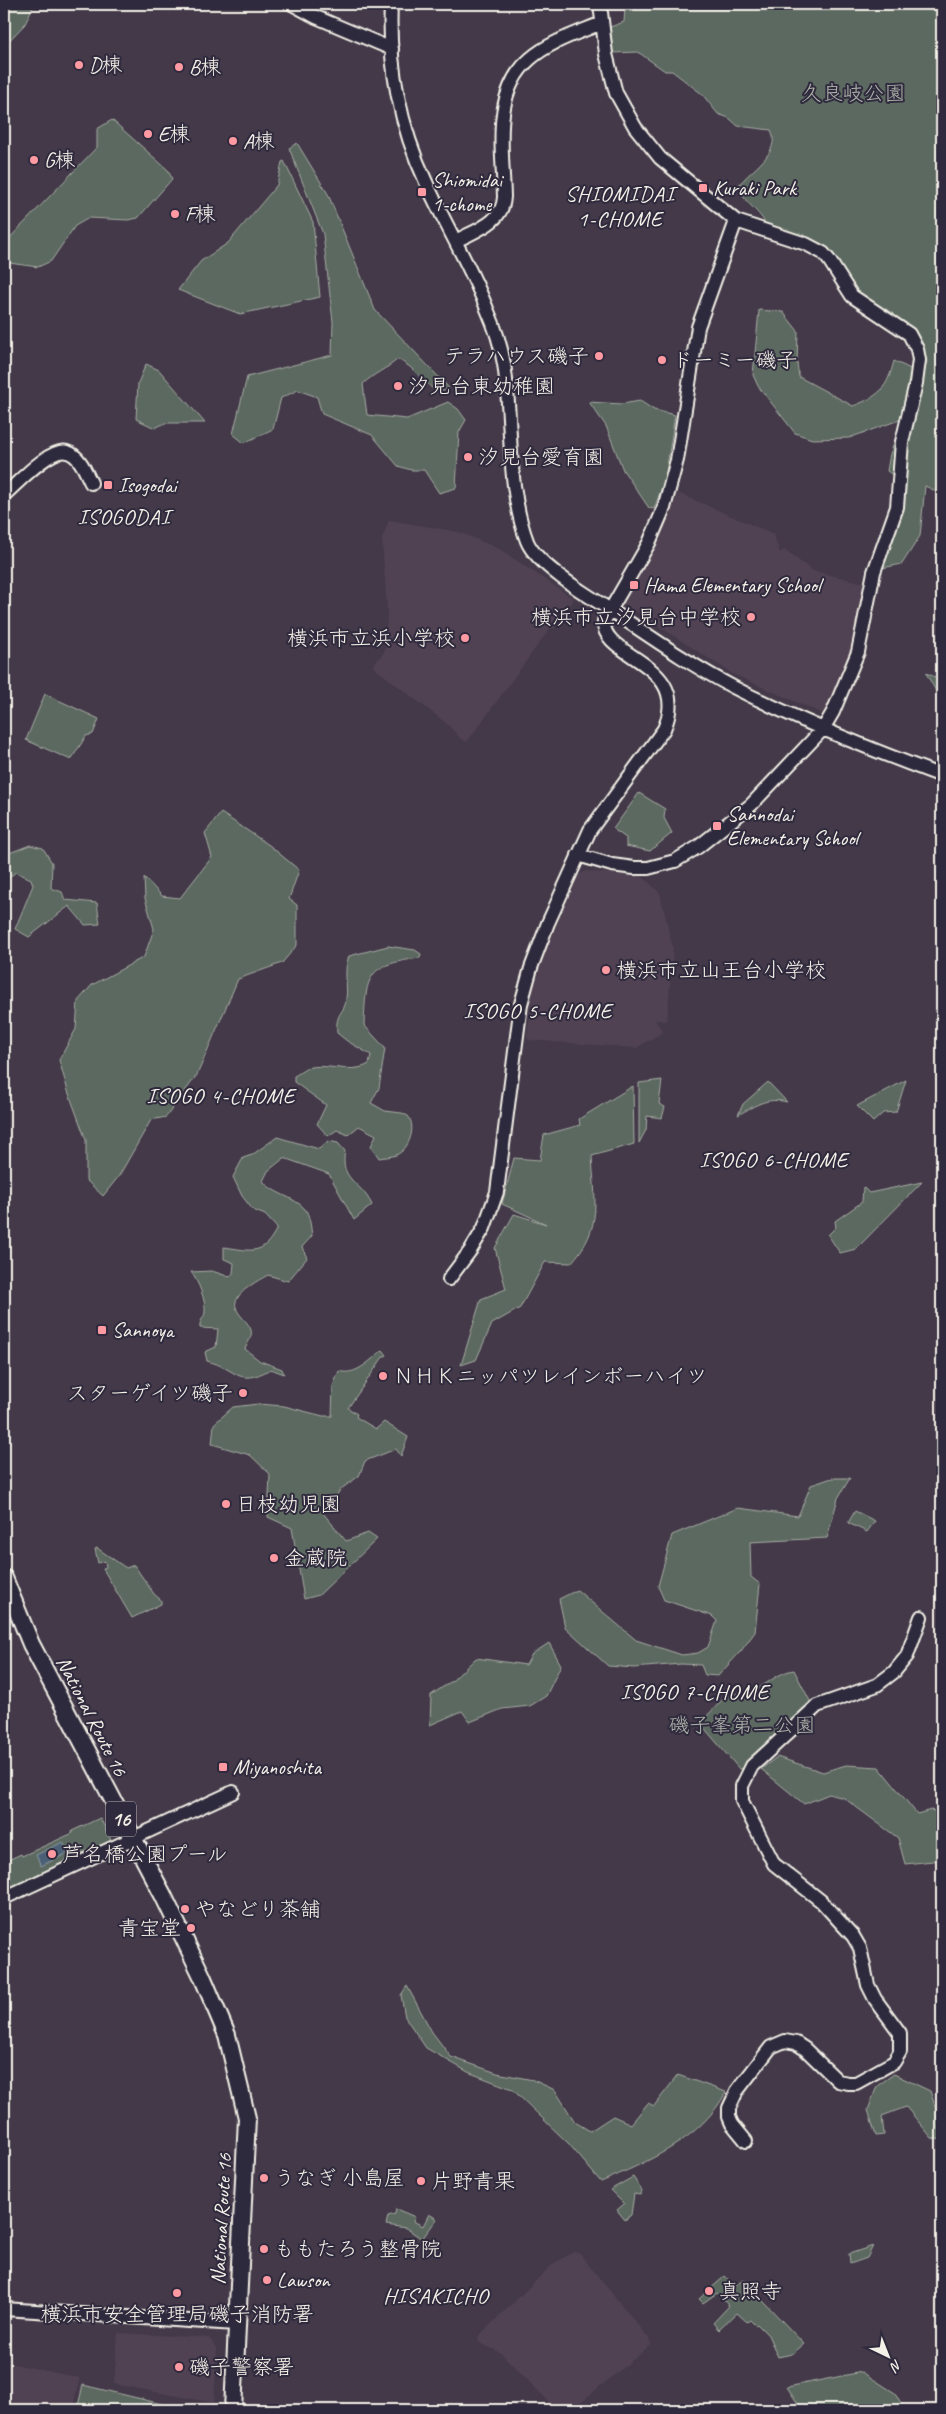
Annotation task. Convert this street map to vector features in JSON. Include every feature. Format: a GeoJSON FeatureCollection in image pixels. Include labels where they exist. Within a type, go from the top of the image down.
{"type":"FeatureCollection","features":[{"type":"Feature","properties":{"kind":"highway","name":"National Route 16"},"geometry":{"type":"LineString","coordinates":[[4,1578],[30,1644],[185,1959],[221,2045],[232,2062],[247,2118],[233,2410]]}},
{"type":"Feature","properties":{"kind":"highway","name":"National Route 16"},"geometry":{"type":"LineString","coordinates":[[4,1604],[20,1645],[127,1842]]}},
{"type":"Feature","properties":{"kind":"street"},"geometry":{"type":"LineString","coordinates":[[292,4],[316,17],[392,49]]}},
{"type":"Feature","properties":{"kind":"street"},"geometry":{"type":"LineString","coordinates":[[390,4],[392,49],[397,90],[409,137],[425,181],[456,241],[495,328],[504,364],[512,469],[519,513],[528,544],[565,581],[714,677],[823,729],[942,776]]}},
{"type":"Feature","properties":{"kind":"street"},"geometry":{"type":"LineString","coordinates":[[578,855],[612,865],[634,868],[648,868],[675,861],[698,847],[751,805],[823,729],[833,712],[858,652],[874,572],[897,507],[902,442],[918,372],[915,342],[904,329],[852,296],[829,260],[815,248],[736,221],[670,168],[635,127],[616,93],[610,76],[600,4]]}},
{"type":"Feature","properties":{"kind":"street"},"geometry":{"type":"LineString","coordinates":[[456,241],[492,221],[501,211],[504,197],[503,113],[507,93],[518,72],[530,58],[602,23]]}},
{"type":"Feature","properties":{"kind":"street"},"geometry":{"type":"LineString","coordinates":[[449,1279],[484,1228],[497,1192],[521,1004],[530,968],[590,830],[664,729],[671,708],[669,694],[662,681],[606,633],[604,620],[649,543],[672,484],[698,327],[736,221]]}},
{"type":"Feature","properties":{"kind":"street"},"geometry":{"type":"LineString","coordinates":[[4,495],[46,458],[57,453],[67,452],[75,457],[91,483]]}},
{"type":"Feature","properties":{"kind":"street"},"geometry":{"type":"LineString","coordinates":[[746,2141],[732,2124],[729,2117],[729,2108],[737,2091],[771,2047],[785,2041],[796,2043],[805,2049],[838,2081],[848,2084],[856,2083],[894,2062],[900,2052],[900,2032],[874,1999],[868,1985],[860,1948],[853,1936],[821,1902],[774,1864],[742,1801],[742,1786],[752,1766],[817,1706],[877,1686],[894,1672],[907,1656],[921,1617]]}},
{"type":"Feature","properties":{"kind":"street"},"geometry":{"type":"LineString","coordinates":[[4,1898],[233,1792]]}},
{"type":"Feature","properties":{"kind":"street"},"geometry":{"type":"LineString","coordinates":[[4,2308],[236,2324]]}},
{"type":"Feature","properties":{"kind":"shaded area","name":"横浜市立汐見台中学校"},"geometry":{"type":"Polygon","coordinates":[[[678,493],[773,534],[780,553],[784,550],[813,571],[865,583],[850,652],[825,711],[821,713],[733,674],[623,603],[660,540],[678,493]]]}},
{"type":"Feature","properties":{"kind":"shaded area","name":"横浜市立浜小学校"},"geometry":{"type":"Polygon","coordinates":[[[389,520],[459,532],[499,549],[574,599],[554,629],[551,627],[467,742],[461,739],[446,723],[372,666],[383,654],[386,647],[387,609],[382,539],[389,520]]]}},
{"type":"Feature","properties":{"kind":"shaded area","name":"横浜市立山王台小学校"},"geometry":{"type":"Polygon","coordinates":[[[586,871],[643,877],[660,893],[673,949],[667,1021],[655,1020],[663,1032],[636,1048],[529,1040],[527,1037],[533,991],[547,948],[579,875],[586,871]]]}},
{"type":"Feature","properties":{"kind":"shaded area"},"geometry":{"type":"Polygon","coordinates":[[[573,2252],[579,2253],[651,2341],[651,2345],[571,2410],[557,2410],[502,2354],[479,2342],[478,2337],[553,2264],[573,2252]]]}},
{"type":"Feature","properties":{"kind":"shaded area"},"geometry":{"type":"Polygon","coordinates":[[[118,2333],[209,2338],[217,2348],[214,2403],[114,2384],[118,2333]]]}},
{"type":"Feature","properties":{"kind":"shaded area"},"geometry":{"type":"Polygon","coordinates":[[[4,2362],[80,2378],[72,2410],[4,2410],[4,2362]]]}},
{"type":"Feature","properties":{"kind":"green space"},"geometry":{"type":"Polygon","coordinates":[[[4,4],[34,4],[25,24],[4,46],[4,4]]]}},
{"type":"Feature","properties":{"kind":"green space","name":"久良岐公園"},"geometry":{"type":"Polygon","coordinates":[[[630,4],[942,4],[942,494],[925,486],[920,536],[902,564],[882,568],[905,484],[887,471],[890,454],[902,419],[849,438],[812,439],[795,433],[758,386],[753,375],[759,310],[783,312],[798,331],[797,363],[799,377],[853,406],[870,399],[881,390],[894,361],[923,375],[927,361],[917,336],[903,323],[857,291],[831,254],[765,223],[742,195],[739,185],[769,154],[773,138],[771,130],[738,126],[729,118],[718,114],[702,94],[672,71],[665,71],[638,52],[613,53],[610,27],[624,22],[625,8],[630,4]]]}},
{"type":"Feature","properties":{"kind":"green space"},"geometry":{"type":"Polygon","coordinates":[[[112,120],[168,170],[172,179],[138,218],[128,220],[89,218],[75,226],[51,261],[38,267],[9,263],[4,257],[4,244],[97,147],[97,129],[112,120]]]}},
{"type":"Feature","properties":{"kind":"green space"},"geometry":{"type":"Polygon","coordinates":[[[297,143],[328,194],[375,310],[449,388],[437,393],[410,367],[398,359],[363,384],[367,415],[407,419],[448,402],[458,409],[466,420],[459,432],[456,488],[439,493],[424,470],[411,470],[398,466],[372,435],[322,414],[317,397],[298,390],[281,398],[273,429],[244,443],[233,434],[247,377],[332,355],[333,322],[323,234],[289,148],[297,143]]]}},
{"type":"Feature","properties":{"kind":"green space"},"geometry":{"type":"Polygon","coordinates":[[[284,161],[313,222],[320,297],[240,314],[178,290],[201,261],[228,243],[277,185],[282,162],[284,161]]]}},
{"type":"Feature","properties":{"kind":"green space"},"geometry":{"type":"Polygon","coordinates":[[[146,364],[159,370],[205,423],[165,423],[155,428],[136,419],[138,383],[146,364]]]}},
{"type":"Feature","properties":{"kind":"green space"},"geometry":{"type":"Polygon","coordinates":[[[640,401],[654,410],[675,415],[665,479],[654,509],[649,508],[623,470],[606,426],[589,402],[622,404],[640,401]]]}},
{"type":"Feature","properties":{"kind":"green space"},"geometry":{"type":"Polygon","coordinates":[[[926,673],[942,680],[942,702],[926,673]]]}},
{"type":"Feature","properties":{"kind":"green space"},"geometry":{"type":"Polygon","coordinates":[[[45,694],[99,719],[93,734],[86,736],[71,760],[26,740],[45,694]]]}},
{"type":"Feature","properties":{"kind":"green space"},"geometry":{"type":"Polygon","coordinates":[[[639,793],[665,809],[664,818],[672,833],[650,851],[626,846],[626,838],[613,829],[639,793]]]}},
{"type":"Feature","properties":{"kind":"green space"},"geometry":{"type":"Polygon","coordinates":[[[221,813],[269,845],[299,870],[289,899],[297,905],[297,945],[282,963],[238,979],[197,1075],[166,1117],[151,1120],[119,1176],[103,1196],[86,1180],[86,1140],[59,1060],[76,1029],[78,1001],[92,985],[144,957],[154,929],[145,898],[144,877],[162,896],[180,898],[212,857],[205,833],[221,813]]]}},
{"type":"Feature","properties":{"kind":"green space"},"geometry":{"type":"Polygon","coordinates":[[[30,845],[43,848],[52,863],[51,888],[62,892],[65,900],[97,903],[100,924],[85,925],[69,906],[29,937],[15,929],[33,885],[31,879],[16,872],[4,881],[4,855],[30,845]]]}},
{"type":"Feature","properties":{"kind":"green space"},"geometry":{"type":"Polygon","coordinates":[[[388,946],[415,950],[421,954],[420,958],[389,964],[380,969],[373,975],[366,994],[364,1025],[385,1048],[379,1088],[371,1103],[385,1111],[402,1113],[408,1116],[412,1126],[408,1143],[401,1152],[394,1156],[379,1158],[371,1146],[376,1135],[359,1126],[348,1135],[337,1130],[328,1136],[317,1124],[326,1105],[294,1082],[294,1076],[311,1067],[348,1069],[369,1064],[371,1055],[337,1033],[337,1021],[345,1004],[346,967],[349,956],[388,946]]]}},
{"type":"Feature","properties":{"kind":"green space"},"geometry":{"type":"Polygon","coordinates":[[[662,1080],[659,1104],[665,1107],[662,1118],[647,1116],[646,1130],[639,1143],[639,1083],[662,1080]]]}},
{"type":"Feature","properties":{"kind":"green space"},"geometry":{"type":"Polygon","coordinates":[[[906,1080],[896,1112],[883,1113],[873,1122],[857,1106],[906,1080]]]}},
{"type":"Feature","properties":{"kind":"green space"},"geometry":{"type":"Polygon","coordinates":[[[768,1082],[787,1102],[767,1101],[738,1115],[743,1104],[768,1082]]]}},
{"type":"Feature","properties":{"kind":"green space"},"geometry":{"type":"Polygon","coordinates":[[[633,1086],[634,1144],[592,1156],[595,1212],[593,1225],[581,1250],[571,1263],[545,1262],[520,1308],[492,1324],[476,1360],[461,1365],[481,1299],[506,1289],[495,1248],[514,1214],[546,1224],[502,1204],[514,1158],[540,1160],[544,1135],[580,1125],[579,1119],[633,1086]]]}},
{"type":"Feature","properties":{"kind":"green space"},"geometry":{"type":"Polygon","coordinates":[[[277,1137],[319,1149],[328,1141],[338,1143],[345,1151],[345,1169],[348,1175],[372,1205],[354,1220],[329,1174],[284,1158],[268,1171],[263,1181],[272,1189],[295,1201],[305,1209],[309,1218],[312,1236],[302,1247],[307,1258],[288,1281],[268,1275],[247,1288],[238,1297],[236,1302],[237,1310],[250,1327],[251,1332],[251,1337],[245,1349],[260,1361],[282,1369],[284,1374],[271,1369],[251,1377],[244,1377],[218,1364],[207,1361],[205,1352],[216,1347],[218,1329],[200,1328],[205,1312],[204,1302],[199,1285],[191,1272],[212,1271],[230,1277],[233,1273],[234,1263],[224,1259],[224,1247],[256,1250],[267,1243],[272,1237],[277,1228],[265,1215],[253,1210],[242,1196],[233,1177],[243,1158],[252,1155],[277,1137]]]}},
{"type":"Feature","properties":{"kind":"green space"},"geometry":{"type":"Polygon","coordinates":[[[922,1182],[856,1249],[840,1253],[828,1235],[836,1227],[835,1221],[862,1202],[863,1187],[869,1193],[922,1182]]]}},
{"type":"Feature","properties":{"kind":"green space"},"geometry":{"type":"Polygon","coordinates":[[[383,1350],[387,1355],[383,1357],[348,1408],[357,1414],[356,1417],[376,1429],[384,1422],[408,1437],[401,1456],[396,1449],[365,1461],[359,1476],[341,1489],[323,1513],[346,1541],[368,1533],[377,1539],[319,1595],[304,1599],[292,1528],[268,1517],[270,1474],[250,1455],[212,1444],[214,1424],[233,1407],[258,1404],[284,1406],[323,1416],[332,1416],[333,1386],[339,1371],[351,1372],[383,1350]]]}},
{"type":"Feature","properties":{"kind":"green space"},"geometry":{"type":"Polygon","coordinates":[[[832,1478],[850,1478],[838,1498],[827,1538],[750,1542],[751,1577],[760,1584],[755,1632],[741,1651],[718,1676],[705,1675],[701,1665],[681,1664],[634,1668],[608,1666],[565,1627],[559,1599],[577,1590],[636,1640],[682,1655],[698,1653],[708,1647],[717,1621],[712,1616],[664,1600],[658,1586],[672,1535],[738,1508],[798,1516],[811,1485],[832,1478]]]}},
{"type":"Feature","properties":{"kind":"green space"},"geometry":{"type":"Polygon","coordinates":[[[855,1511],[875,1521],[867,1532],[848,1523],[855,1511]]]}},
{"type":"Feature","properties":{"kind":"green space"},"geometry":{"type":"Polygon","coordinates":[[[97,1548],[126,1568],[134,1565],[154,1594],[161,1600],[161,1604],[132,1618],[103,1569],[106,1567],[105,1561],[98,1563],[95,1549],[97,1548]]]}},
{"type":"Feature","properties":{"kind":"green space"},"geometry":{"type":"Polygon","coordinates":[[[549,1643],[561,1665],[546,1696],[530,1706],[502,1709],[470,1722],[462,1711],[430,1725],[431,1695],[452,1681],[476,1658],[526,1665],[532,1654],[549,1643]]]}},
{"type":"Feature","properties":{"kind":"green space","name":"磯子峯第二公園"},"geometry":{"type":"Polygon","coordinates":[[[794,1670],[810,1701],[808,1705],[740,1770],[700,1723],[729,1693],[740,1694],[749,1692],[785,1672],[794,1670]]]}},
{"type":"Feature","properties":{"kind":"green space"},"geometry":{"type":"Polygon","coordinates":[[[777,1757],[823,1772],[846,1765],[879,1767],[917,1814],[931,1810],[942,1814],[942,1860],[905,1864],[898,1838],[844,1798],[829,1794],[804,1804],[761,1769],[777,1757]]]}},
{"type":"Feature","properties":{"kind":"green space"},"geometry":{"type":"Polygon","coordinates":[[[100,1818],[112,1842],[4,1893],[4,1862],[73,1833],[72,1831],[100,1818]]]}},
{"type":"Feature","properties":{"kind":"green space"},"geometry":{"type":"Polygon","coordinates":[[[407,1986],[432,2032],[451,2057],[497,2073],[533,2080],[555,2090],[575,2122],[590,2131],[613,2116],[631,2124],[648,2103],[654,2106],[678,2075],[726,2092],[716,2109],[688,2136],[637,2166],[601,2182],[569,2144],[512,2089],[468,2072],[426,2048],[405,2017],[401,1995],[407,1986]]]}},
{"type":"Feature","properties":{"kind":"green space"},"geometry":{"type":"Polygon","coordinates":[[[894,2074],[930,2091],[940,2120],[942,2119],[942,2140],[932,2138],[906,2107],[882,2116],[884,2135],[876,2136],[868,2110],[877,2086],[894,2074]]]}},
{"type":"Feature","properties":{"kind":"green space"},"geometry":{"type":"Polygon","coordinates":[[[633,2177],[642,2191],[640,2195],[634,2194],[631,2215],[625,2220],[617,2210],[624,2204],[610,2190],[633,2177]]]}},
{"type":"Feature","properties":{"kind":"green space"},"geometry":{"type":"Polygon","coordinates":[[[396,2209],[415,2217],[413,2221],[423,2226],[429,2214],[437,2219],[422,2239],[406,2228],[386,2225],[388,2216],[395,2214],[396,2209]]]}},
{"type":"Feature","properties":{"kind":"green space"},"geometry":{"type":"Polygon","coordinates":[[[873,2246],[867,2258],[850,2264],[849,2254],[873,2246]]]}},
{"type":"Feature","properties":{"kind":"green space"},"geometry":{"type":"Polygon","coordinates":[[[725,2276],[735,2286],[743,2280],[804,2344],[792,2354],[778,2357],[768,2335],[757,2324],[755,2325],[750,2320],[747,2322],[737,2313],[719,2330],[713,2323],[729,2306],[717,2293],[703,2303],[699,2299],[725,2276]]]}},
{"type":"Feature","properties":{"kind":"green space"},"geometry":{"type":"Polygon","coordinates":[[[862,2372],[895,2393],[905,2410],[802,2410],[787,2387],[862,2372]]]}},
{"type":"Feature","properties":{"kind":"green space"},"geometry":{"type":"Polygon","coordinates":[[[83,2385],[162,2404],[161,2410],[77,2410],[83,2385]]]}},
{"type":"Feature","properties":{"kind":"water","name":"芦名橋公園プール"},"geometry":{"type":"Polygon","coordinates":[[[63,1842],[68,1853],[41,1866],[36,1855],[63,1842]]]}},
{"type":"Feature","properties":{"kind":"place","name":"D棟"},"geometry":{"type":"Point","coordinates":[79,65]}},
{"type":"Feature","properties":{"kind":"place","name":"B棟"},"geometry":{"type":"Point","coordinates":[179,67]}},
{"type":"Feature","properties":{"kind":"place","name":"E棟"},"geometry":{"type":"Point","coordinates":[148,134]}},
{"type":"Feature","properties":{"kind":"place","name":"A棟"},"geometry":{"type":"Point","coordinates":[233,141]}},
{"type":"Feature","properties":{"kind":"place","name":"G棟"},"geometry":{"type":"Point","coordinates":[34,160]}},
{"type":"Feature","properties":{"kind":"place","name":"Kuraki Park"},"geometry":{"type":"Point","coordinates":[703,188]}},
{"type":"Feature","properties":{"kind":"place","name":"Shiomidai 1-chome"},"geometry":{"type":"Point","coordinates":[422,192]}},
{"type":"Feature","properties":{"kind":"place","name":"F棟"},"geometry":{"type":"Point","coordinates":[175,214]}},
{"type":"Feature","properties":{"kind":"place","name":"テラハウス磯子"},"geometry":{"type":"Point","coordinates":[599,356]}},
{"type":"Feature","properties":{"kind":"place","name":"ドーミー磯子"},"geometry":{"type":"Point","coordinates":[662,360]}},
{"type":"Feature","properties":{"kind":"place","name":"汐見台東幼稚園"},"geometry":{"type":"Point","coordinates":[398,386]}},
{"type":"Feature","properties":{"kind":"place","name":"汐見台愛育園"},"geometry":{"type":"Point","coordinates":[468,457]}},
{"type":"Feature","properties":{"kind":"place","name":"Isogodai"},"geometry":{"type":"Point","coordinates":[108,485]}},
{"type":"Feature","properties":{"kind":"place","name":"Hama Elementary School"},"geometry":{"type":"Point","coordinates":[634,585]}},
{"type":"Feature","properties":{"kind":"place","name":"横浜市立汐見台中学校"},"geometry":{"type":"Point","coordinates":[751,617]}},
{"type":"Feature","properties":{"kind":"place","name":"横浜市立浜小学校"},"geometry":{"type":"Point","coordinates":[465,638]}},
{"type":"Feature","properties":{"kind":"place","name":"Sannodai Elementary School"},"geometry":{"type":"Point","coordinates":[717,826]}},
{"type":"Feature","properties":{"kind":"place","name":"横浜市立山王台小学校"},"geometry":{"type":"Point","coordinates":[606,970]}},
{"type":"Feature","properties":{"kind":"place","name":"Sannoya"},"geometry":{"type":"Point","coordinates":[102,1330]}},
{"type":"Feature","properties":{"kind":"place","name":"ＮＨＫニッパツレインボーハイツ"},"geometry":{"type":"Point","coordinates":[383,1376]}},
{"type":"Feature","properties":{"kind":"place","name":"スターゲイツ磯子"},"geometry":{"type":"Point","coordinates":[243,1393]}},
{"type":"Feature","properties":{"kind":"place","name":"日枝幼児園"},"geometry":{"type":"Point","coordinates":[226,1504]}},
{"type":"Feature","properties":{"kind":"place","name":"金蔵院"},"geometry":{"type":"Point","coordinates":[274,1558]}},
{"type":"Feature","properties":{"kind":"place","name":"Miyanoshita"},"geometry":{"type":"Point","coordinates":[223,1767]}},
{"type":"Feature","properties":{"kind":"place","name":"芦名橋公園プール"},"geometry":{"type":"Point","coordinates":[52,1854]}},
{"type":"Feature","properties":{"kind":"place","name":"やなどり茶舗"},"geometry":{"type":"Point","coordinates":[185,1909]}},
{"type":"Feature","properties":{"kind":"place","name":"青宝堂"},"geometry":{"type":"Point","coordinates":[191,1928]}},
{"type":"Feature","properties":{"kind":"place","name":"うなぎ 小島屋"},"geometry":{"type":"Point","coordinates":[264,2178]}},
{"type":"Feature","properties":{"kind":"place","name":"片野青果"},"geometry":{"type":"Point","coordinates":[421,2181]}},
{"type":"Feature","properties":{"kind":"place","name":"ももたろう整骨院"},"geometry":{"type":"Point","coordinates":[264,2249]}},
{"type":"Feature","properties":{"kind":"place","name":"Lawson"},"geometry":{"type":"Point","coordinates":[267,2280]}},
{"type":"Feature","properties":{"kind":"place","name":"真照寺"},"geometry":{"type":"Point","coordinates":[709,2291]}},
{"type":"Feature","properties":{"kind":"place","name":"横浜市安全管理局磯子消防署"},"geometry":{"type":"Point","coordinates":[177,2293]}},
{"type":"Feature","properties":{"kind":"place","name":"磯子警察署"},"geometry":{"type":"Point","coordinates":[179,2367]}},
{"type":"Feature","properties":{"kind":"district","name":"SHIOMIDAI 1-CHOME"},"geometry":{"type":"Point","coordinates":[620,206]}},
{"type":"Feature","properties":{"kind":"district","name":"ISOGODAI"},"geometry":{"type":"Point","coordinates":[124,516]}},
{"type":"Feature","properties":{"kind":"district","name":"ISOGO 5-CHOME"},"geometry":{"type":"Point","coordinates":[538,1010]}},
{"type":"Feature","properties":{"kind":"district","name":"ISOGO 4-CHOME"},"geometry":{"type":"Point","coordinates":[221,1095]}},
{"type":"Feature","properties":{"kind":"district","name":"ISOGO 6-CHOME"},"geometry":{"type":"Point","coordinates":[774,1159]}},
{"type":"Feature","properties":{"kind":"district","name":"ISOGO 7-CHOME"},"geometry":{"type":"Point","coordinates":[695,1691]}},
{"type":"Feature","properties":{"kind":"district","name":"HISAKICHO"},"geometry":{"type":"Point","coordinates":[436,2295]}}]}
